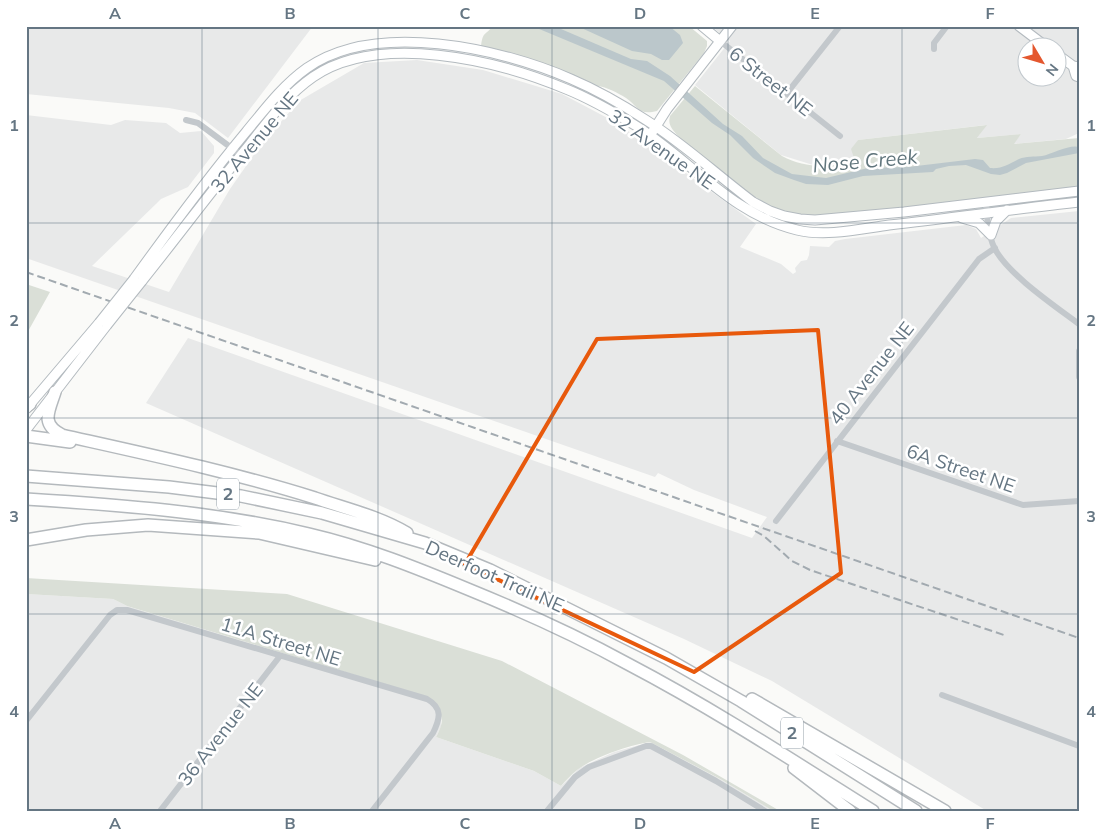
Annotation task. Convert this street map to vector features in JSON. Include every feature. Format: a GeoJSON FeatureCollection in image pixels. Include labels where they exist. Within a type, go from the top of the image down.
{"type":"FeatureCollection","features":[{"type":"Feature","properties":{"kind":"highway"},"geometry":{"type":"LineString","coordinates":[[55,392],[47,417],[51,428],[62,435],[277,486],[386,521],[424,543]]}},
{"type":"Feature","properties":{"kind":"highway"},"geometry":{"type":"LineString","coordinates":[[26,436],[161,457]]}},
{"type":"Feature","properties":{"kind":"highway","name":"Deerfoot Trail NE"},"geometry":{"type":"LineString","coordinates":[[26,476],[241,496],[322,512],[424,543],[499,575],[666,658],[749,706],[916,811]]}},
{"type":"Feature","properties":{"kind":"highway","name":"Deerfoot Trail NE"},"geometry":{"type":"LineString","coordinates":[[26,499],[148,509],[242,521],[309,534],[367,550],[412,566],[529,615],[628,664],[773,748],[872,811]]}},
{"type":"Feature","properties":{"kind":"highway"},"geometry":{"type":"LineString","coordinates":[[26,540],[86,530],[148,525],[259,533],[372,560],[412,566]]}},
{"type":"Feature","properties":{"kind":"highway"},"geometry":{"type":"LineString","coordinates":[[666,658],[744,694],[945,811]]}},
{"type":"Feature","properties":{"kind":"highway"},"geometry":{"type":"LineString","coordinates":[[773,748],[803,776],[850,811]]}},
{"type":"Feature","properties":{"kind":"main road","name":"6 Street NE"},"geometry":{"type":"LineString","coordinates":[[702,26],[720,41]]}},
{"type":"Feature","properties":{"kind":"main road"},"geometry":{"type":"LineString","coordinates":[[650,135],[667,109],[732,26]]}},
{"type":"Feature","properties":{"kind":"main road"},"geometry":{"type":"LineString","coordinates":[[1019,26],[1035,38]]}},
{"type":"Feature","properties":{"kind":"main road","name":"32 Avenue NE"},"geometry":{"type":"LineString","coordinates":[[138,280],[232,149],[289,82],[308,67],[350,48],[384,42],[448,45],[515,60],[572,79],[613,100],[656,126],[753,202],[770,211],[800,219],[836,218],[1079,192]]}},
{"type":"Feature","properties":{"kind":"main road","name":"32 Avenue NE"},"geometry":{"type":"LineString","coordinates":[[26,430],[103,324],[283,103],[314,76],[352,58],[386,53],[444,56],[513,70],[574,93],[600,105],[650,135],[751,212],[776,224],[798,230],[816,233],[1079,202]]}},
{"type":"Feature","properties":{"kind":"main road"},"geometry":{"type":"LineString","coordinates":[[1076,67],[1076,76],[1079,78]]}},
{"type":"Feature","properties":{"kind":"main road"},"geometry":{"type":"LineString","coordinates":[[955,217],[979,223],[991,235],[996,221],[1007,210]]}},
{"type":"Feature","properties":{"kind":"main road","name":"32 Avenue NE"},"geometry":{"type":"LineString","coordinates":[[28,407],[103,324]]}},
{"type":"Feature","properties":{"kind":"street"},"geometry":{"type":"LineString","coordinates":[[787,93],[840,26]]}},
{"type":"Feature","properties":{"kind":"street"},"geometry":{"type":"LineString","coordinates":[[934,49],[934,43],[947,26]]}},
{"type":"Feature","properties":{"kind":"street","name":"6 Street NE"},"geometry":{"type":"LineString","coordinates":[[720,41],[840,136]]}},
{"type":"Feature","properties":{"kind":"street"},"geometry":{"type":"LineString","coordinates":[[186,120],[198,123],[241,155]]}},
{"type":"Feature","properties":{"kind":"street"},"geometry":{"type":"LineString","coordinates":[[986,202],[991,235],[1000,258],[1012,272],[1079,324]]}},
{"type":"Feature","properties":{"kind":"street","name":"40 Avenue NE"},"geometry":{"type":"LineString","coordinates":[[776,521],[979,259],[995,248]]}},
{"type":"Feature","properties":{"kind":"street"},"geometry":{"type":"LineString","coordinates":[[1079,351],[1079,377]]}},
{"type":"Feature","properties":{"kind":"street","name":"6A Street NE"},"geometry":{"type":"LineString","coordinates":[[837,441],[1023,505],[1079,501]]}},
{"type":"Feature","properties":{"kind":"street","name":"11A Street NE"},"geometry":{"type":"LineString","coordinates":[[26,721],[110,615],[118,610],[127,610],[427,699],[435,704],[439,713],[438,722],[433,733],[372,811]]}},
{"type":"Feature","properties":{"kind":"street","name":"36 Avenue NE"},"geometry":{"type":"LineString","coordinates":[[160,811],[280,656]]}},
{"type":"Feature","properties":{"kind":"street"},"geometry":{"type":"LineString","coordinates":[[942,696],[1079,746]]}},
{"type":"Feature","properties":{"kind":"street"},"geometry":{"type":"LineString","coordinates":[[547,811],[571,781],[589,767],[646,746],[651,746],[716,781],[765,811]]}},
{"type":"Feature","properties":{"kind":"highlighted area"},"geometry":{"type":"Polygon","coordinates":[[[818,330],[841,573],[694,672],[465,564],[597,339],[818,330]]]}},
{"type":"Feature","properties":{"kind":"shaded area"},"geometry":{"type":"Polygon","coordinates":[[[26,26],[313,26],[228,138],[195,113],[169,108],[26,94],[26,26]]]}},
{"type":"Feature","properties":{"kind":"shaded area"},"geometry":{"type":"Polygon","coordinates":[[[493,26],[689,26],[707,41],[707,46],[704,53],[657,111],[646,112],[616,92],[520,56],[481,46],[484,36],[493,26]]]}},
{"type":"Feature","properties":{"kind":"shaded area"},"geometry":{"type":"Polygon","coordinates":[[[532,26],[554,26],[631,59],[647,61],[670,76],[723,124],[742,136],[763,158],[792,174],[826,178],[868,168],[908,167],[975,159],[983,160],[990,168],[998,168],[1022,158],[1042,156],[1075,146],[1079,147],[1079,153],[1026,163],[1000,175],[991,174],[966,165],[949,166],[936,169],[933,172],[863,176],[828,185],[806,184],[775,173],[753,158],[730,135],[712,123],[664,81],[532,26]]]}},
{"type":"Feature","properties":{"kind":"shaded area"},"geometry":{"type":"Polygon","coordinates":[[[577,26],[669,26],[680,35],[683,43],[669,60],[662,60],[651,54],[632,51],[577,26]]]}},
{"type":"Feature","properties":{"kind":"shaded area"},"geometry":{"type":"Polygon","coordinates":[[[711,26],[1079,26],[1079,133],[1066,139],[1013,144],[1021,134],[977,138],[986,125],[858,140],[854,158],[850,163],[813,165],[781,155],[695,85],[730,41],[711,26]]]}},
{"type":"Feature","properties":{"kind":"shaded area"},"geometry":{"type":"Polygon","coordinates":[[[417,60],[483,70],[562,94],[617,123],[756,224],[740,247],[781,264],[793,274],[796,272],[795,268],[801,261],[807,260],[810,246],[829,247],[835,241],[845,239],[966,225],[976,229],[981,238],[1011,218],[1079,211],[1079,811],[987,811],[772,681],[684,639],[146,403],[188,338],[752,538],[767,517],[694,490],[658,473],[655,477],[26,258],[26,115],[111,125],[125,120],[166,123],[180,133],[201,131],[214,146],[214,153],[188,187],[161,199],[92,266],[169,292],[230,189],[260,146],[299,101],[364,63],[417,60]]]}},
{"type":"Feature","properties":{"kind":"shaded area"},"geometry":{"type":"Polygon","coordinates":[[[695,86],[782,156],[798,163],[823,166],[850,163],[854,158],[851,149],[858,140],[987,125],[977,138],[1021,134],[1014,144],[1079,138],[1079,187],[830,216],[796,215],[767,204],[737,184],[703,159],[671,127],[669,122],[670,116],[695,86]]]}},
{"type":"Feature","properties":{"kind":"shaded area"},"geometry":{"type":"Polygon","coordinates":[[[26,284],[50,292],[26,335],[26,284]]]}},
{"type":"Feature","properties":{"kind":"shaded area"},"geometry":{"type":"Polygon","coordinates":[[[26,578],[287,594],[502,661],[683,755],[780,811],[773,811],[722,780],[650,742],[602,756],[577,770],[561,786],[534,771],[436,737],[442,720],[439,712],[428,697],[127,606],[113,599],[26,594],[26,578]]]}},
{"type":"Feature","properties":{"kind":"shaded area"},"geometry":{"type":"Polygon","coordinates":[[[26,594],[113,599],[127,606],[428,697],[441,714],[441,727],[436,737],[534,771],[561,786],[579,768],[614,752],[650,742],[722,780],[773,811],[26,811],[26,594]]]}},
{"type":"Feature","properties":{"kind":"railway"},"geometry":{"type":"LineString","coordinates":[[26,272],[1079,638]]}},
{"type":"Feature","properties":{"kind":"railway"},"geometry":{"type":"LineString","coordinates":[[755,531],[764,536],[792,561],[810,570],[1004,635]]}},
{"type":"Feature","properties":{"kind":"water label","name":"Nose Creek"},"geometry":{"type":"Point","coordinates":[865,161]}}]}
